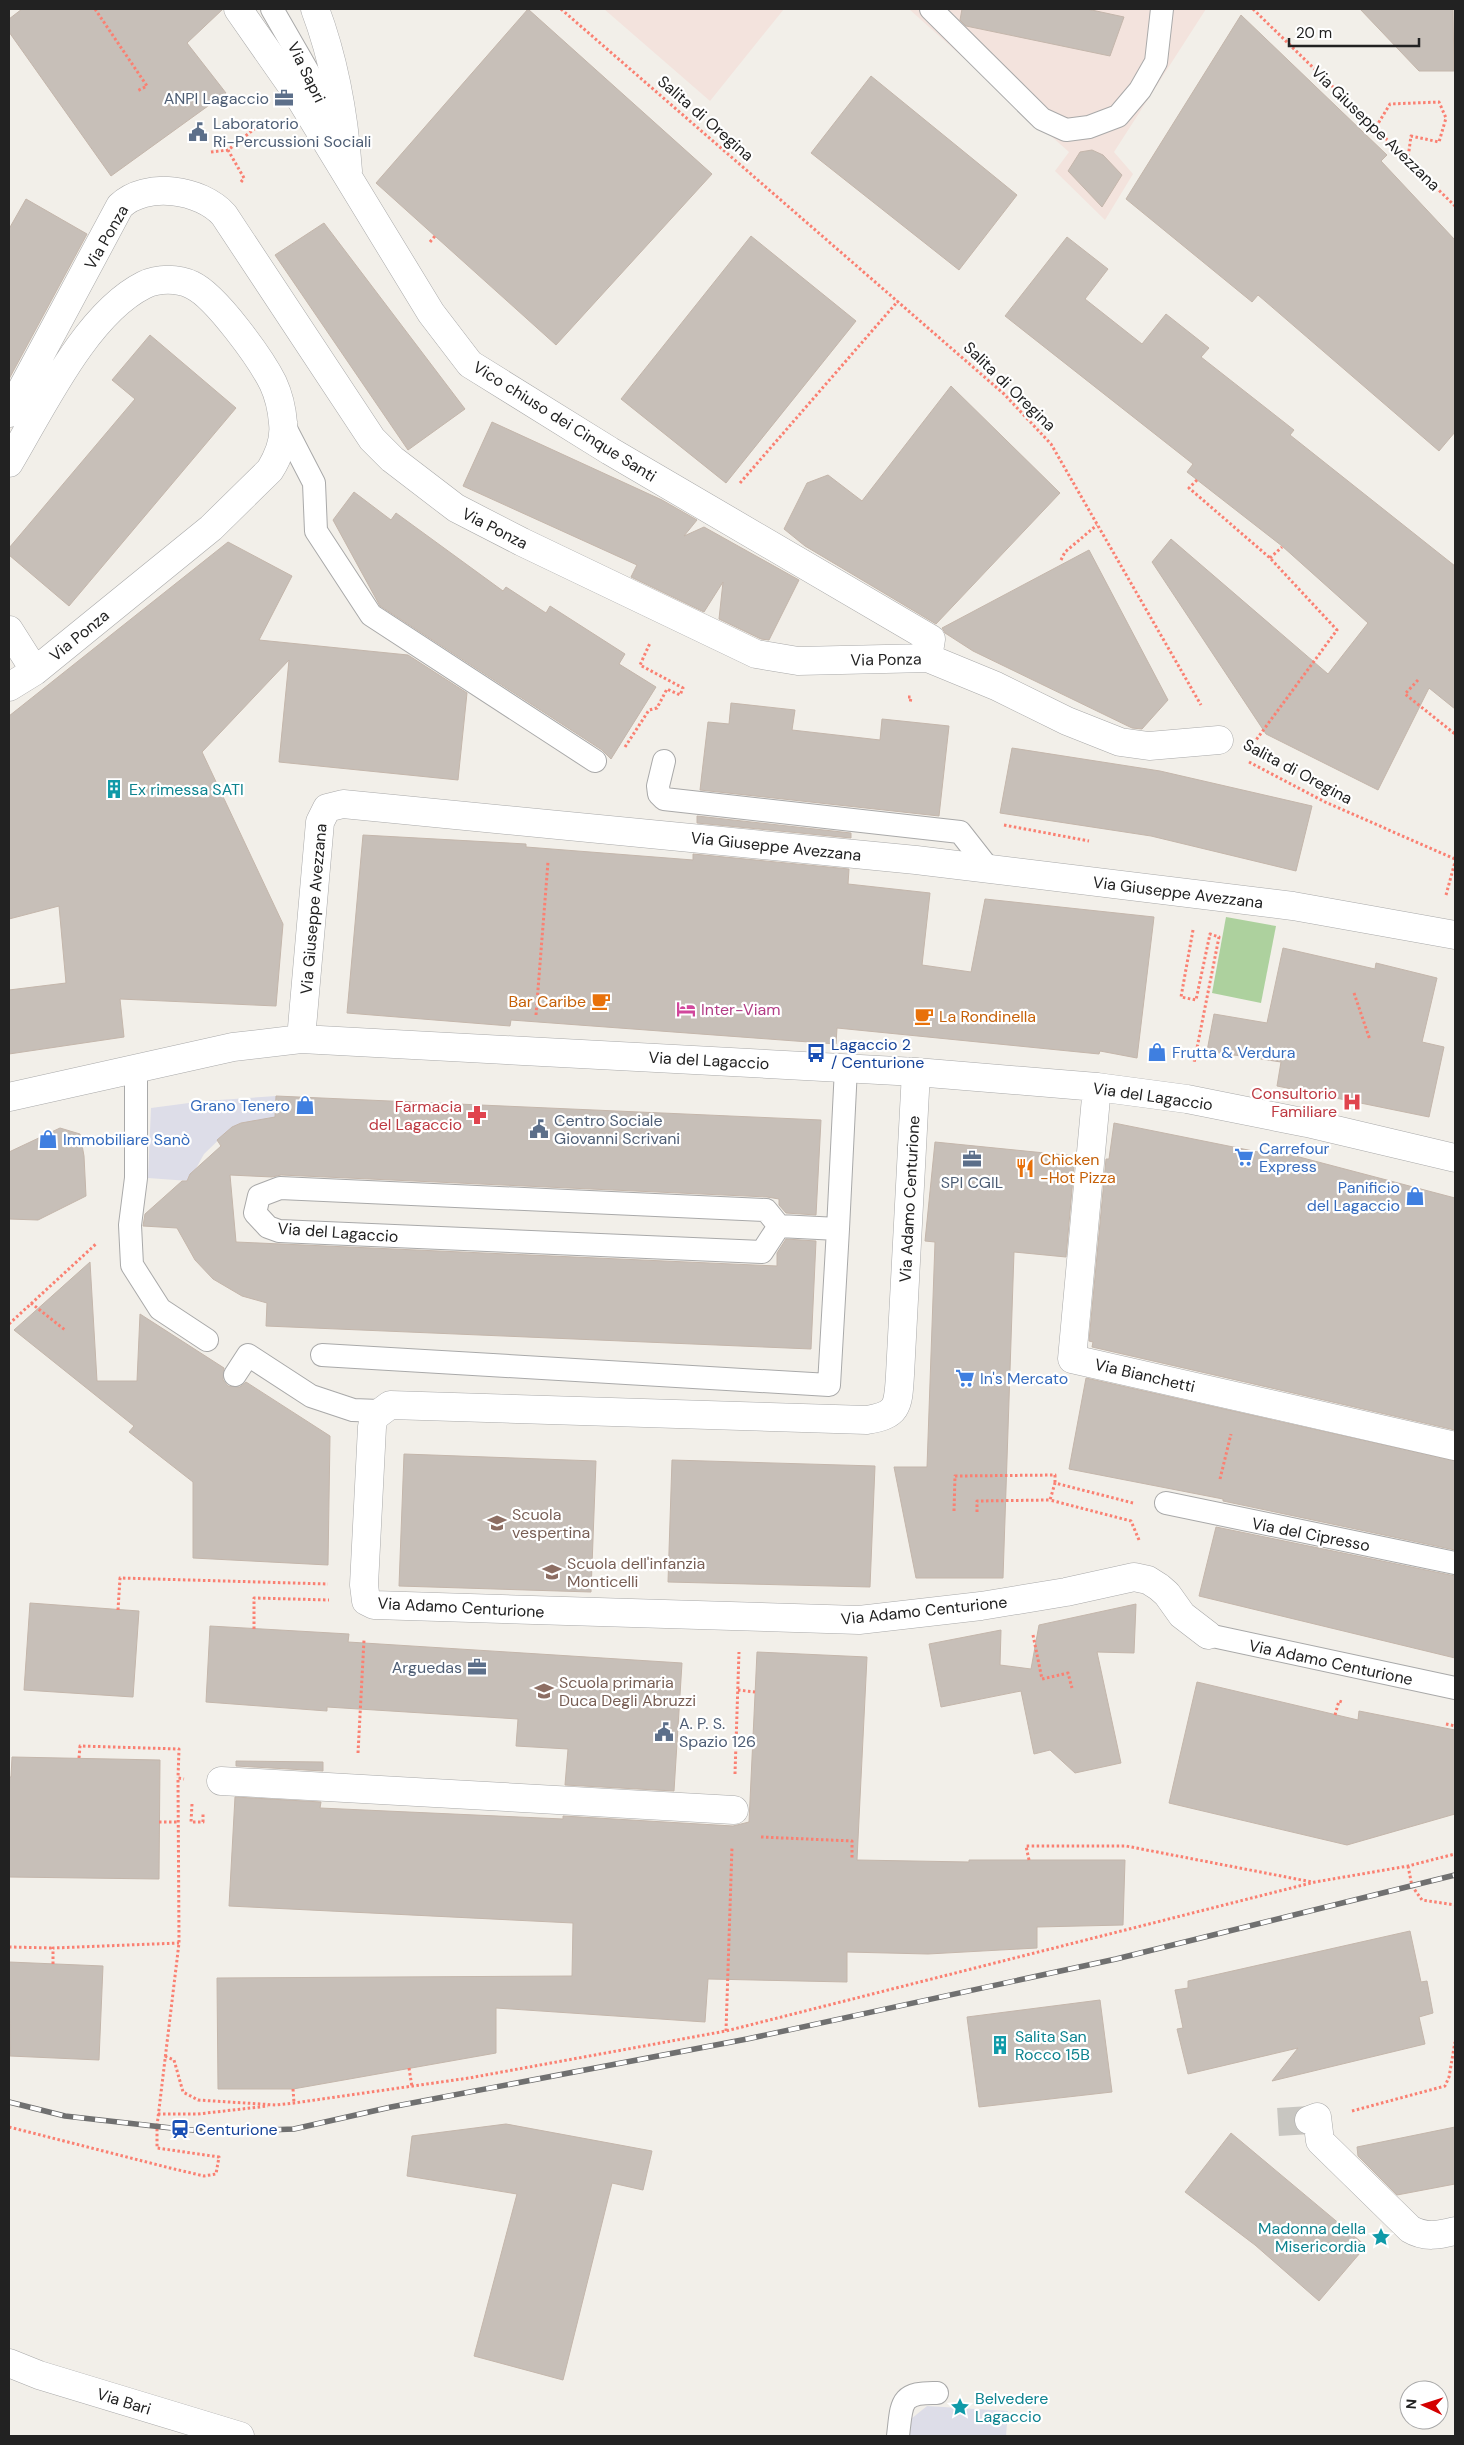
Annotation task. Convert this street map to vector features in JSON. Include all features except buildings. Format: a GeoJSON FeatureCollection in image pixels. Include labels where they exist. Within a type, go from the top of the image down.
{"type":"FeatureCollection","features":[{"type":"Feature","properties":{"kind":"street","name":"Vico chiuso dei Cinque Santi"},"geometry":{"type":"LineString","coordinates":[[238,9],[298,95],[431,313],[470,364],[610,451],[931,639],[928,658]]}},
{"type":"Feature","properties":{"kind":"street","name":"Via Sapri"},"geometry":{"type":"LineString","coordinates":[[315,9],[330,51],[337,79],[345,123],[348,175]]}},
{"type":"Feature","properties":{"kind":"street","name":"Via Ponza"},"geometry":{"type":"LineString","coordinates":[[9,413],[120,206],[129,198],[138,194],[175,192],[194,196],[208,200],[224,215],[372,439],[392,459],[456,508],[522,542],[756,654],[798,661],[928,658],[996,686],[1068,721],[1120,742],[1149,746],[1219,740]]}},
{"type":"Feature","properties":{"kind":"street","name":"Via Ponza"},"geometry":{"type":"LineString","coordinates":[[9,463],[82,341],[100,320],[128,296],[154,281],[175,281],[191,284],[204,292],[235,326],[267,372],[279,398],[284,425],[278,454],[270,470],[211,528],[35,671],[9,688]]}},
{"type":"Feature","properties":{"kind":"street"},"geometry":{"type":"LineString","coordinates":[[9,630],[35,671]]}},
{"type":"Feature","properties":{"kind":"street","name":"Via Giuseppe Avezzana"},"geometry":{"type":"LineString","coordinates":[[301,1039],[320,822],[327,808],[343,804],[550,823],[989,869],[1293,906],[1455,935]]}},
{"type":"Feature","properties":{"kind":"street","name":"Via del Lagaccio"},"geometry":{"type":"LineString","coordinates":[[9,1097],[136,1067],[233,1047],[301,1039],[916,1072],[1097,1087],[1187,1099],[1307,1123],[1455,1158]]}},
{"type":"Feature","properties":{"kind":"street","name":"Via Adamo Centurione"},"geometry":{"type":"LineString","coordinates":[[916,1072],[898,1399],[895,1410],[885,1417],[866,1420],[390,1405],[379,1411],[374,1417],[372,1427],[365,1593],[374,1605],[859,1620],[981,1606],[1066,1592],[1134,1577],[1148,1580],[1159,1587],[1167,1594],[1182,1615],[1208,1635]]}},
{"type":"Feature","properties":{"kind":"street","name":"Via Bianchetti"},"geometry":{"type":"LineString","coordinates":[[1097,1087],[1072,1359],[1455,1446]]}},
{"type":"Feature","properties":{"kind":"street"},"geometry":{"type":"LineString","coordinates":[[221,1781],[734,1810]]}},
{"type":"Feature","properties":{"kind":"street"},"geometry":{"type":"LineString","coordinates":[[1313,2118],[1320,2141],[1404,2224],[1416,2233],[1443,2233]]}},
{"type":"Feature","properties":{"kind":"street","name":"Via Bari"},"geometry":{"type":"LineString","coordinates":[[9,2363],[39,2375],[240,2436]]}},
{"type":"Feature","properties":{"kind":"lane","name":"Via Sapri"},"geometry":{"type":"LineString","coordinates":[[272,9],[310,75],[323,103],[348,175]]}},
{"type":"Feature","properties":{"kind":"lane"},"geometry":{"type":"LineString","coordinates":[[931,9],[1042,119],[1066,130],[1090,127],[1118,116],[1140,90],[1156,62],[1162,9]]}},
{"type":"Feature","properties":{"kind":"lane"},"geometry":{"type":"LineString","coordinates":[[284,425],[314,483],[316,531],[371,615],[595,761]]}},
{"type":"Feature","properties":{"kind":"lane"},"geometry":{"type":"LineString","coordinates":[[664,761],[658,786],[659,794],[664,799],[960,832],[989,869]]}},
{"type":"Feature","properties":{"kind":"lane"},"geometry":{"type":"LineString","coordinates":[[136,1067],[136,1178],[130,1225],[132,1265],[160,1309],[207,1340]]}},
{"type":"Feature","properties":{"kind":"lane"},"geometry":{"type":"LineString","coordinates":[[322,1355],[829,1385],[846,1068]]}},
{"type":"Feature","properties":{"kind":"lane","name":"Via del Lagaccio"},"geometry":{"type":"LineString","coordinates":[[280,1188],[766,1210],[779,1226],[762,1252],[279,1231],[268,1227],[255,1213],[259,1196],[280,1188]]}},
{"type":"Feature","properties":{"kind":"lane"},"geometry":{"type":"LineString","coordinates":[[779,1226],[838,1229]]}},
{"type":"Feature","properties":{"kind":"lane"},"geometry":{"type":"LineString","coordinates":[[235,1375],[248,1356],[311,1396],[353,1410],[379,1411]]}},
{"type":"Feature","properties":{"kind":"lane","name":"Via del Cipresso"},"geometry":{"type":"LineString","coordinates":[[1166,1503],[1455,1564]]}},
{"type":"Feature","properties":{"kind":"lane","name":"Via Adamo Centurione"},"geometry":{"type":"LineString","coordinates":[[1208,1635],[1455,1688]]}},
{"type":"Feature","properties":{"kind":"lane"},"geometry":{"type":"LineString","coordinates":[[898,2436],[904,2401],[915,2392],[937,2393]]}},
{"type":"Feature","properties":{"kind":"path"},"geometry":{"type":"LineString","coordinates":[[95,9],[147,86],[137,91]]}},
{"type":"Feature","properties":{"kind":"path","name":"Salita di Oregina"},"geometry":{"type":"LineString","coordinates":[[561,9],[1004,394],[1051,444],[1190,683],[1219,740],[1244,759],[1325,802],[1455,859]]}},
{"type":"Feature","properties":{"kind":"path","name":"Via Giuseppe Avezzana"},"geometry":{"type":"LineString","coordinates":[[1253,9],[1408,158],[1455,206]]}},
{"type":"Feature","properties":{"kind":"path"},"geometry":{"type":"LineString","coordinates":[[211,152],[228,150],[298,95]]}},
{"type":"Feature","properties":{"kind":"path"},"geometry":{"type":"LineString","coordinates":[[1376,127],[1390,104],[1439,102],[1446,118],[1439,142],[1411,136],[1408,158]]}},
{"type":"Feature","properties":{"kind":"path"},"geometry":{"type":"LineString","coordinates":[[228,150],[244,178],[237,186]]}},
{"type":"Feature","properties":{"kind":"path"},"geometry":{"type":"LineString","coordinates":[[736,488],[898,301]]}},
{"type":"Feature","properties":{"kind":"path"},"geometry":{"type":"LineString","coordinates":[[1197,480],[1190,488],[1270,558],[1337,630],[1264,726],[1244,759]]}},
{"type":"Feature","properties":{"kind":"path"},"geometry":{"type":"LineString","coordinates":[[1061,560],[1065,552],[1097,525]]}},
{"type":"Feature","properties":{"kind":"path"},"geometry":{"type":"LineString","coordinates":[[1270,558],[1282,546]]}},
{"type":"Feature","properties":{"kind":"path"},"geometry":{"type":"LineString","coordinates":[[635,731],[649,710],[657,708],[667,689],[680,695],[683,688],[640,665]]}},
{"type":"Feature","properties":{"kind":"path"},"geometry":{"type":"LineString","coordinates":[[1418,680],[1405,694],[1455,734]]}},
{"type":"Feature","properties":{"kind":"path"},"geometry":{"type":"LineString","coordinates":[[533,1050],[550,823]]}},
{"type":"Feature","properties":{"kind":"path"},"geometry":{"type":"LineString","coordinates":[[1187,1099],[1219,937],[1210,934],[1196,1000],[1181,997],[1199,895]]}},
{"type":"Feature","properties":{"kind":"path"},"geometry":{"type":"LineString","coordinates":[[1354,993],[1370,1040]]}},
{"type":"Feature","properties":{"kind":"path"},"geometry":{"type":"LineString","coordinates":[[9,1324],[103,1237]]}},
{"type":"Feature","properties":{"kind":"path"},"geometry":{"type":"LineString","coordinates":[[31,1304],[65,1330]]}},
{"type":"Feature","properties":{"kind":"path"},"geometry":{"type":"LineString","coordinates":[[954,1511],[955,1476],[1055,1475],[1055,1483]]}},
{"type":"Feature","properties":{"kind":"path"},"geometry":{"type":"LineString","coordinates":[[977,1512],[977,1502],[1050,1500]]}},
{"type":"Feature","properties":{"kind":"path"},"geometry":{"type":"LineString","coordinates":[[118,1610],[120,1578],[365,1593]]}},
{"type":"Feature","properties":{"kind":"path"},"geometry":{"type":"LineString","coordinates":[[254,1629],[254,1598],[365,1593]]}},
{"type":"Feature","properties":{"kind":"path"},"geometry":{"type":"LineString","coordinates":[[356,1789],[365,1593]]}},
{"type":"Feature","properties":{"kind":"path"},"geometry":{"type":"LineString","coordinates":[[1032,1632],[1042,1679],[1068,1673],[1072,1688]]}},
{"type":"Feature","properties":{"kind":"path"},"geometry":{"type":"LineString","coordinates":[[738,1690],[755,1692]]}},
{"type":"Feature","properties":{"kind":"path"},"geometry":{"type":"LineString","coordinates":[[1336,1715],[1339,1701],[1349,1703]]}},
{"type":"Feature","properties":{"kind":"path"},"geometry":{"type":"LineString","coordinates":[[1436,1722],[1455,1726]]}},
{"type":"Feature","properties":{"kind":"path"},"geometry":{"type":"LineString","coordinates":[[9,2127],[204,2176],[216,2174],[219,2157],[157,2148],[158,2114],[179,1943],[179,1749],[80,1746],[79,1758]]}},
{"type":"Feature","properties":{"kind":"path"},"geometry":{"type":"LineString","coordinates":[[178,1778],[193,1779]]}},
{"type":"Feature","properties":{"kind":"path"},"geometry":{"type":"LineString","coordinates":[[192,1796],[191,1822],[203,1822],[204,1780],[221,1781]]}},
{"type":"Feature","properties":{"kind":"path"},"geometry":{"type":"LineString","coordinates":[[159,1822],[178,1822]]}},
{"type":"Feature","properties":{"kind":"path"},"geometry":{"type":"LineString","coordinates":[[756,1837],[852,1841],[852,1860]]}},
{"type":"Feature","properties":{"kind":"path"},"geometry":{"type":"LineString","coordinates":[[1029,1860],[1026,1846],[1126,1846],[1315,1882]]}},
{"type":"Feature","properties":{"kind":"path"},"geometry":{"type":"LineString","coordinates":[[158,2114],[198,2114],[294,2104],[412,2087],[726,2032],[1315,1882],[1408,1866],[1455,1854]]}},
{"type":"Feature","properties":{"kind":"path"},"geometry":{"type":"LineString","coordinates":[[1408,1866],[1412,1886],[1422,1900],[1455,1905]]}},
{"type":"Feature","properties":{"kind":"path"},"geometry":{"type":"LineString","coordinates":[[9,1947],[53,1948],[179,1943]]}},
{"type":"Feature","properties":{"kind":"path"},"geometry":{"type":"LineString","coordinates":[[53,1948],[53,1964]]}},
{"type":"Feature","properties":{"kind":"path"},"geometry":{"type":"LineString","coordinates":[[1313,2118],[1352,2111],[1445,2086],[1449,2077],[1455,2042]]}},
{"type":"Feature","properties":{"kind":"path"},"geometry":{"type":"LineString","coordinates":[[165,2056],[174,2060],[183,2092],[198,2100],[276,2105]]}},
{"type":"Feature","properties":{"kind":"path"},"geometry":{"type":"LineString","coordinates":[[409,2068],[412,2087]]}},
{"type":"Feature","properties":{"kind":"path"},"geometry":{"type":"LineString","coordinates":[[293,2089],[294,2104]]}},
{"type":"Feature","properties":{"kind":"shaded area"},"geometry":{"type":"Polygon","coordinates":[[[604,9],[784,9],[710,101],[604,9]]]}},
{"type":"Feature","properties":{"kind":"shaded area"},"geometry":{"type":"Polygon","coordinates":[[[909,9],[1206,9],[1114,152],[1133,174],[1105,220],[1055,171],[1069,152],[909,9]]]}},
{"type":"Feature","properties":{"kind":"shaded area"},"geometry":{"type":"Polygon","coordinates":[[[276,1096],[275,1118],[241,1123],[232,1127],[204,1154],[189,1181],[148,1178],[151,1108],[204,1101],[276,1096]]]}},
{"type":"Feature","properties":{"kind":"shaded area","name":"Belvedere Lagaccio"},"geometry":{"type":"Polygon","coordinates":[[[927,2406],[1008,2411],[1006,2436],[909,2436],[911,2419],[927,2406]]]}},
{"type":"Feature","properties":{"kind":"green space"},"geometry":{"type":"Polygon","coordinates":[[[1226,917],[1276,926],[1261,1003],[1212,993],[1226,917]]]}},
{"type":"Feature","properties":{"kind":"tunnel"},"geometry":{"type":"LineString","coordinates":[[1278,2122],[1309,2120]]}},
{"type":"Feature","properties":{"kind":"railway"},"geometry":{"type":"LineString","coordinates":[[9,2102],[65,2116],[180,2129],[219,2132],[294,2129],[391,2107],[747,2039],[1116,1959],[1455,1875]]}},
{"type":"Feature","properties":{"kind":"place","name":"ANPI Lagaccio"},"geometry":{"type":"Point","coordinates":[284,98]}},
{"type":"Feature","properties":{"kind":"place","name":"Laboratorio Ri-Percussioni Sociali"},"geometry":{"type":"Point","coordinates":[198,132]}},
{"type":"Feature","properties":{"kind":"place","name":"Ex rimessa SATI"},"geometry":{"type":"Point","coordinates":[114,789]}},
{"type":"Feature","properties":{"kind":"place","name":"Bar Caribe"},"geometry":{"type":"Point","coordinates":[601,1001]}},
{"type":"Feature","properties":{"kind":"place","name":"Inter-Viam"},"geometry":{"type":"Point","coordinates":[686,1009]}},
{"type":"Feature","properties":{"kind":"place","name":"La Rondinella"},"geometry":{"type":"Point","coordinates":[924,1016]}},
{"type":"Feature","properties":{"kind":"place","name":"Frutta & Verdura"},"geometry":{"type":"Point","coordinates":[1157,1052]}},
{"type":"Feature","properties":{"kind":"place","name":"Lagaccio 2 / Centurione"},"geometry":{"type":"Point","coordinates":[816,1053]}},
{"type":"Feature","properties":{"kind":"place","name":"Consultorio Familiare"},"geometry":{"type":"Point","coordinates":[1352,1102]}},
{"type":"Feature","properties":{"kind":"place","name":"Grano Tenero"},"geometry":{"type":"Point","coordinates":[305,1105]}},
{"type":"Feature","properties":{"kind":"place","name":"Farmacia del Lagaccio"},"geometry":{"type":"Point","coordinates":[477,1115]}},
{"type":"Feature","properties":{"kind":"place","name":"Centro Sociale Giovanni Scrivani"},"geometry":{"type":"Point","coordinates":[539,1129]}},
{"type":"Feature","properties":{"kind":"place","name":"Immobiliare Sanò"},"geometry":{"type":"Point","coordinates":[48,1139]}},
{"type":"Feature","properties":{"kind":"place","name":"Carrefour Express"},"geometry":{"type":"Point","coordinates":[1244,1157]}},
{"type":"Feature","properties":{"kind":"place","name":"SPI CGIL"},"geometry":{"type":"Point","coordinates":[972,1159]}},
{"type":"Feature","properties":{"kind":"place","name":"Chicken -Hot Pizza"},"geometry":{"type":"Point","coordinates":[1025,1168]}},
{"type":"Feature","properties":{"kind":"place","name":"Panificio del Lagaccio"},"geometry":{"type":"Point","coordinates":[1415,1196]}},
{"type":"Feature","properties":{"kind":"place","name":"In's Mercato"},"geometry":{"type":"Point","coordinates":[965,1378]}},
{"type":"Feature","properties":{"kind":"place","name":"Scuola vespertina"},"geometry":{"type":"Point","coordinates":[497,1523]}},
{"type":"Feature","properties":{"kind":"place","name":"Scuola dell'infanzia Monticelli"},"geometry":{"type":"Point","coordinates":[552,1572]}},
{"type":"Feature","properties":{"kind":"place","name":"Arguedas"},"geometry":{"type":"Point","coordinates":[477,1667]}},
{"type":"Feature","properties":{"kind":"place","name":"Scuola primaria Duca Degli Abruzzi"},"geometry":{"type":"Point","coordinates":[544,1691]}},
{"type":"Feature","properties":{"kind":"place","name":"A. P. S. Spazio 126"},"geometry":{"type":"Point","coordinates":[664,1732]}},
{"type":"Feature","properties":{"kind":"place","name":"Salita San Rocco 15B"},"geometry":{"type":"Point","coordinates":[1000,2045]}},
{"type":"Feature","properties":{"kind":"place","name":"Centurione"},"geometry":{"type":"Point","coordinates":[180,2129]}},
{"type":"Feature","properties":{"kind":"place","name":"Madonna della Misericordia"},"geometry":{"type":"Point","coordinates":[1381,2237]}},
{"type":"Feature","properties":{"kind":"place","name":"Belvedere Lagaccio"},"geometry":{"type":"Point","coordinates":[960,2407]}}]}
